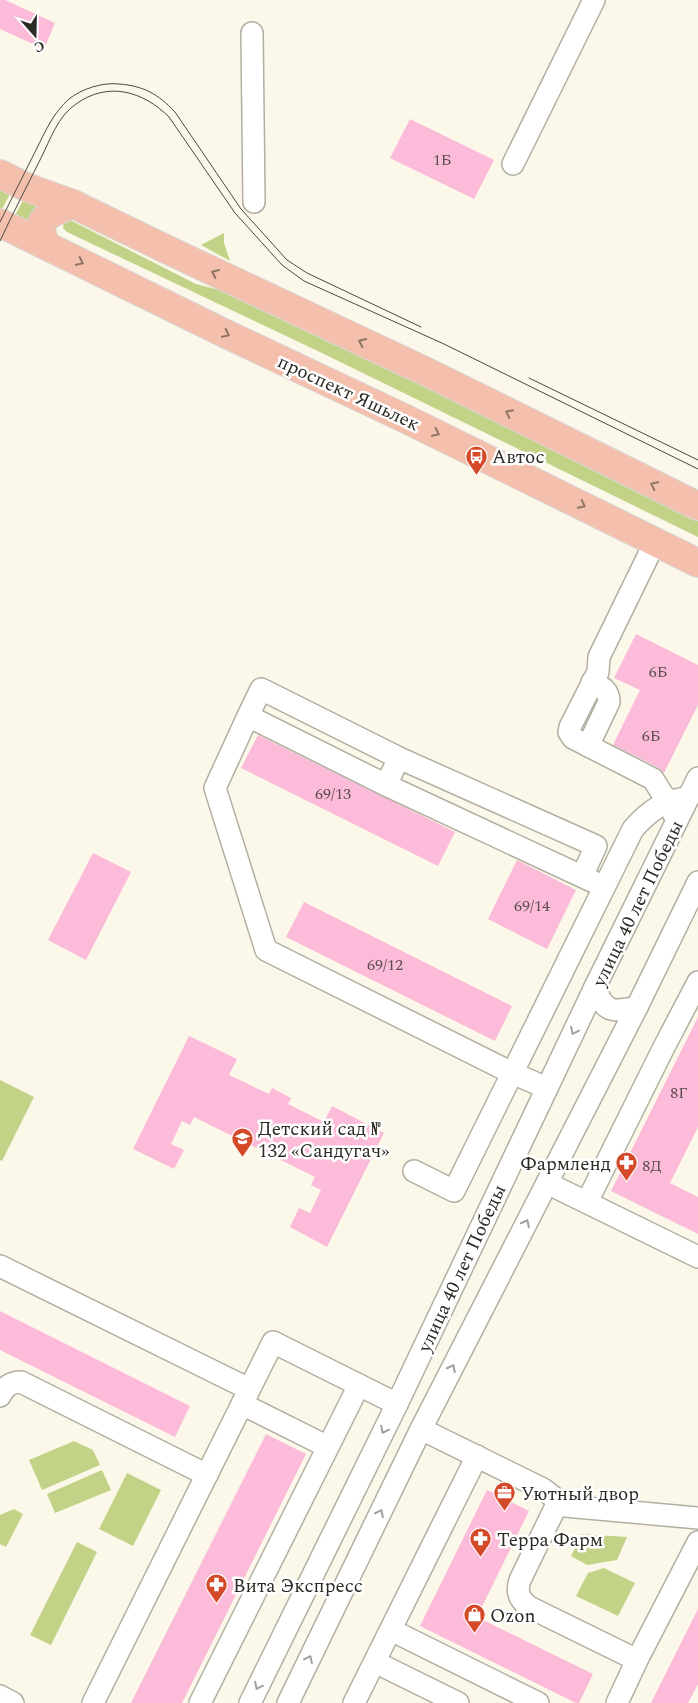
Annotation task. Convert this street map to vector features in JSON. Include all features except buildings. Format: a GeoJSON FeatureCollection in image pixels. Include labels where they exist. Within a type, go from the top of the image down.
{"type":"FeatureCollection","features":[{"type":"Feature","properties":{"kind":"main road"},"geometry":{"type":"LineString","coordinates":[[0,174],[26,187],[73,204],[170,252],[429,373],[698,506]]}},
{"type":"Feature","properties":{"kind":"main road"},"geometry":{"type":"LineString","coordinates":[[47,246],[41,236],[41,225],[45,217],[73,204]]}},
{"type":"Feature","properties":{"kind":"main road","name":"проспект Яшьлек"},"geometry":{"type":"LineString","coordinates":[[0,223],[224,333],[415,423],[698,563]]}},
{"type":"Feature","properties":{"kind":"street"},"geometry":{"type":"LineString","coordinates":[[513,164],[594,0]]}},
{"type":"Feature","properties":{"kind":"street"},"geometry":{"type":"LineString","coordinates":[[252,33],[254,202]]}},
{"type":"Feature","properties":{"kind":"street"},"geometry":{"type":"LineString","coordinates":[[655,542],[599,657],[598,672],[569,732],[573,738],[651,777],[656,781],[663,795],[679,799]]}},
{"type":"Feature","properties":{"kind":"street"},"geometry":{"type":"LineString","coordinates":[[547,1088],[512,1073],[266,950],[216,788],[262,689],[399,758],[596,846],[582,876]]}},
{"type":"Feature","properties":{"kind":"street"},"geometry":{"type":"LineString","coordinates":[[248,716],[386,786],[604,887]]}},
{"type":"Feature","properties":{"kind":"street"},"geometry":{"type":"LineString","coordinates":[[386,786],[399,758]]}},
{"type":"Feature","properties":{"kind":"street","name":"улица 40 лет Победы"},"geometry":{"type":"LineString","coordinates":[[250,1703],[397,1404],[595,987],[676,822],[679,799],[698,778]]}},
{"type":"Feature","properties":{"kind":"street"},"geometry":{"type":"LineString","coordinates":[[414,1171],[454,1191],[633,828],[652,810],[679,799]]}},
{"type":"Feature","properties":{"kind":"street","name":"улица 40 лет Победы"},"geometry":{"type":"LineString","coordinates":[[288,1703],[421,1429],[637,1007],[698,882]]}},
{"type":"Feature","properties":{"kind":"street"},"geometry":{"type":"LineString","coordinates":[[586,1202],[698,982]]}},
{"type":"Feature","properties":{"kind":"street"},"geometry":{"type":"LineString","coordinates":[[595,987],[600,1002],[611,1010],[622,1011],[637,1007]]}},
{"type":"Feature","properties":{"kind":"street"},"geometry":{"type":"LineString","coordinates":[[547,1183],[698,1257]]}},
{"type":"Feature","properties":{"kind":"street"},"geometry":{"type":"LineString","coordinates":[[0,1266],[246,1397],[328,1447]]}},
{"type":"Feature","properties":{"kind":"street"},"geometry":{"type":"LineString","coordinates":[[93,1703],[273,1342],[397,1404]]}},
{"type":"Feature","properties":{"kind":"street"},"geometry":{"type":"LineString","coordinates":[[0,1396],[6,1386],[21,1382],[207,1475]]}},
{"type":"Feature","properties":{"kind":"street"},"geometry":{"type":"LineString","coordinates":[[200,1703],[359,1384]]}},
{"type":"Feature","properties":{"kind":"street"},"geometry":{"type":"LineString","coordinates":[[421,1429],[543,1489],[558,1502],[572,1508],[698,1518]]}},
{"type":"Feature","properties":{"kind":"street"},"geometry":{"type":"LineString","coordinates":[[354,1703],[477,1456]]}},
{"type":"Feature","properties":{"kind":"street"},"geometry":{"type":"LineString","coordinates":[[558,1502],[520,1580],[517,1587],[518,1595],[528,1607],[637,1660]]}},
{"type":"Feature","properties":{"kind":"street"},"geometry":{"type":"LineString","coordinates":[[617,1703],[698,1542]]}},
{"type":"Feature","properties":{"kind":"street"},"geometry":{"type":"LineString","coordinates":[[390,1630],[538,1703]]}},
{"type":"Feature","properties":{"kind":"street"},"geometry":{"type":"LineString","coordinates":[[375,1662],[458,1703]]}},
{"type":"Feature","properties":{"kind":"street"},"geometry":{"type":"LineString","coordinates":[[0,1696],[14,1703]]}},
{"type":"Feature","properties":{"kind":"green space"},"geometry":{"type":"Polygon","coordinates":[[[0,186],[11,192],[1,211],[0,211],[0,186]]]}},
{"type":"Feature","properties":{"kind":"green space"},"geometry":{"type":"Polygon","coordinates":[[[24,199],[40,207],[30,225],[14,217],[24,199]]]}},
{"type":"Feature","properties":{"kind":"green space"},"geometry":{"type":"Polygon","coordinates":[[[64,221],[72,221],[196,284],[243,296],[698,515],[698,537],[324,354],[67,232],[63,228],[64,221]]]}},
{"type":"Feature","properties":{"kind":"green space"},"geometry":{"type":"Polygon","coordinates":[[[224,233],[224,243],[230,261],[201,245],[224,233]]]}},
{"type":"Feature","properties":{"kind":"green space"},"geometry":{"type":"Polygon","coordinates":[[[0,1080],[34,1097],[2,1161],[0,1160],[0,1080]]]}},
{"type":"Feature","properties":{"kind":"green space"},"geometry":{"type":"Polygon","coordinates":[[[74,1441],[93,1450],[100,1465],[42,1490],[29,1460],[74,1441]]]}},
{"type":"Feature","properties":{"kind":"green space"},"geometry":{"type":"Polygon","coordinates":[[[102,1470],[111,1490],[55,1513],[47,1494],[102,1470]]]}},
{"type":"Feature","properties":{"kind":"green space"},"geometry":{"type":"Polygon","coordinates":[[[127,1473],[161,1490],[133,1546],[99,1529],[127,1473]]]}},
{"type":"Feature","properties":{"kind":"green space"},"geometry":{"type":"Polygon","coordinates":[[[14,1509],[23,1514],[6,1547],[0,1544],[0,1515],[14,1509]]]}},
{"type":"Feature","properties":{"kind":"green space"},"geometry":{"type":"Polygon","coordinates":[[[582,1534],[627,1537],[617,1560],[587,1565],[571,1556],[582,1534]]]}},
{"type":"Feature","properties":{"kind":"green space"},"geometry":{"type":"Polygon","coordinates":[[[77,1542],[97,1552],[51,1645],[30,1635],[77,1542]]]}},
{"type":"Feature","properties":{"kind":"green space"},"geometry":{"type":"Polygon","coordinates":[[[604,1568],[635,1583],[618,1616],[576,1596],[588,1573],[604,1568]]]}},
{"type":"Feature","properties":{"kind":"tram line"},"geometry":{"type":"LineString","coordinates":[[0,222],[46,130],[63,104],[80,92],[92,87],[113,84],[128,85],[150,92],[163,100],[175,112],[241,209],[287,260],[307,273],[421,327]]}},
{"type":"Feature","properties":{"kind":"tram line"},"geometry":{"type":"LineString","coordinates":[[0,241],[55,129],[64,115],[76,104],[100,93],[113,91],[137,95],[159,108],[169,117],[235,213],[282,265],[304,281],[444,344],[698,469]]}},
{"type":"Feature","properties":{"kind":"tram line"},"geometry":{"type":"LineString","coordinates":[[529,378],[698,460]]}},
{"type":"Feature","properties":{"kind":"place","name":"Автос"},"geometry":{"type":"Point","coordinates":[476,475]}},
{"type":"Feature","properties":{"kind":"place","name":"Детский сад № 132 «Сандугач»"},"geometry":{"type":"Point","coordinates":[242,1158]}},
{"type":"Feature","properties":{"kind":"place","name":"Фармленд"},"geometry":{"type":"Point","coordinates":[627,1182]}},
{"type":"Feature","properties":{"kind":"place","name":"Уютный двор"},"geometry":{"type":"Point","coordinates":[505,1512]}},
{"type":"Feature","properties":{"kind":"place","name":"Терра Фарм"},"geometry":{"type":"Point","coordinates":[481,1558]}},
{"type":"Feature","properties":{"kind":"place","name":"Вита Экспресс"},"geometry":{"type":"Point","coordinates":[217,1604]}},
{"type":"Feature","properties":{"kind":"place","name":"Ozon"},"geometry":{"type":"Point","coordinates":[474,1634]}}]}
